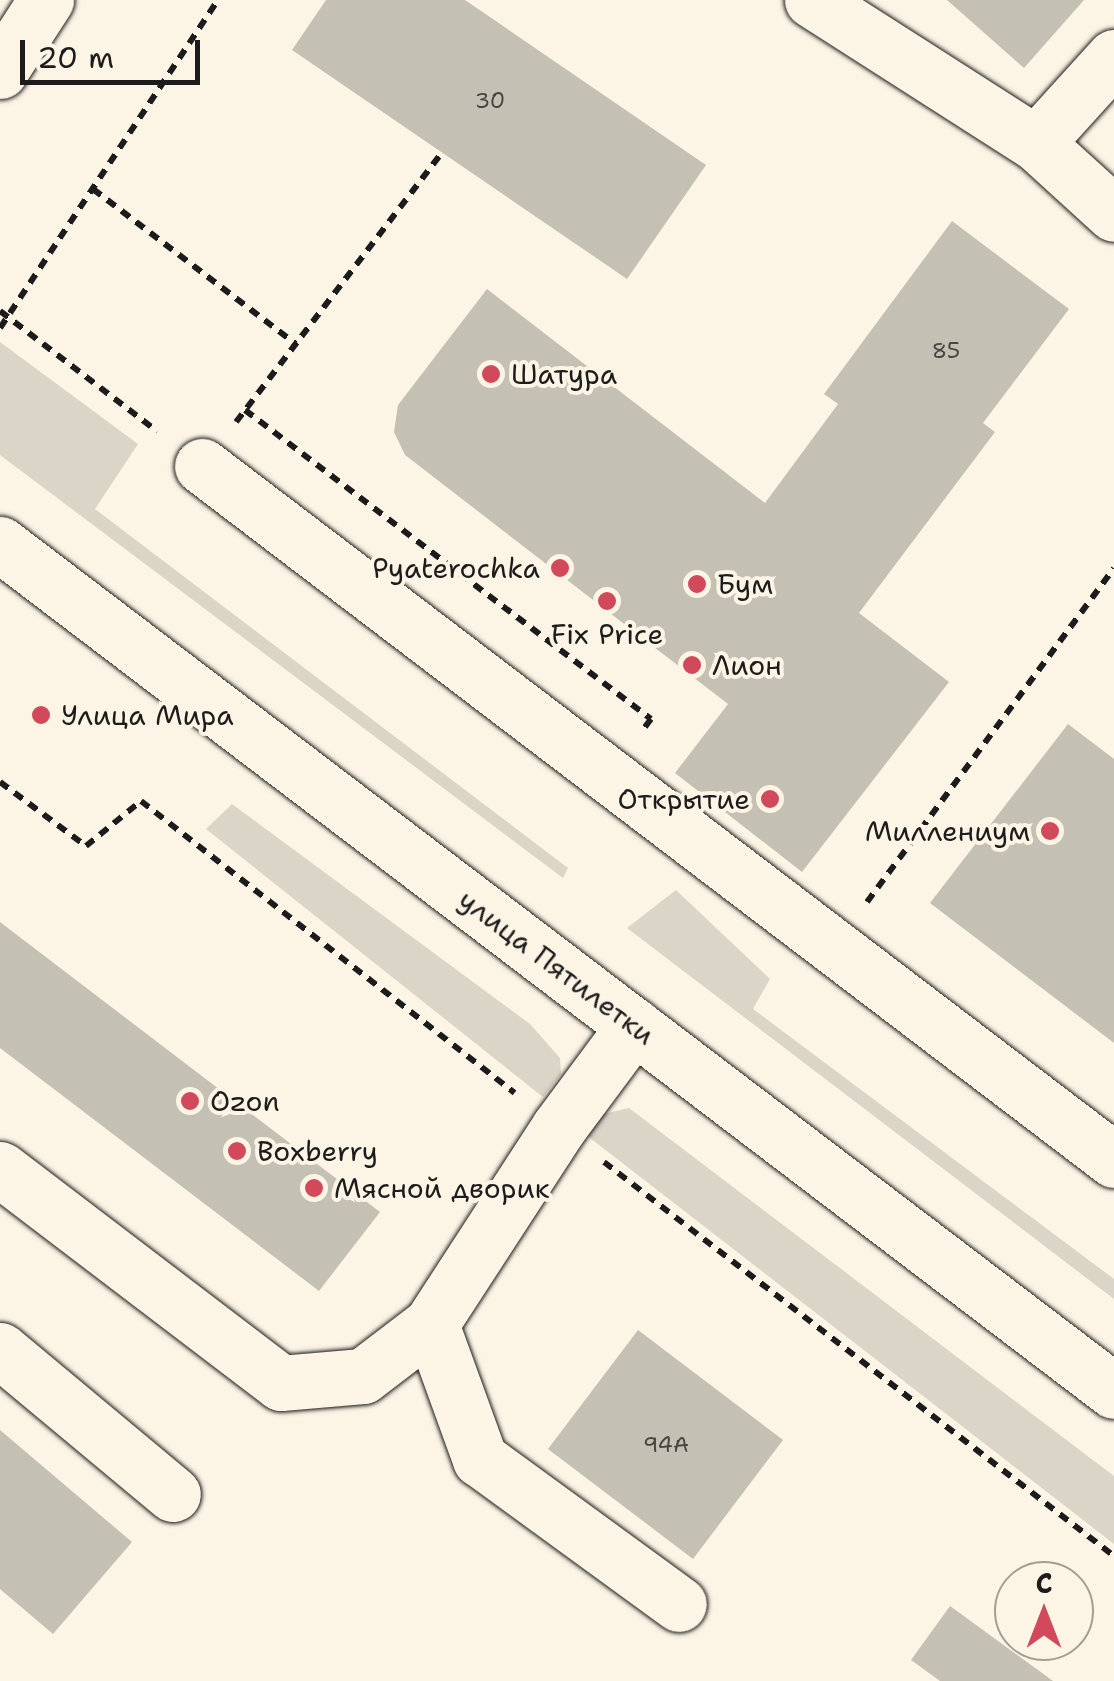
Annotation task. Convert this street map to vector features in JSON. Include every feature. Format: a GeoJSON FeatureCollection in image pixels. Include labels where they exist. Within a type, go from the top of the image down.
{"type":"FeatureCollection","features":[{"type":"Feature","properties":{"kind":"main road"},"geometry":{"type":"LineString","coordinates":[[0,71],[46,0]]}},
{"type":"Feature","properties":{"kind":"main road"},"geometry":{"type":"LineString","coordinates":[[812,0],[1036,143],[1114,214]]}},
{"type":"Feature","properties":{"kind":"main road"},"geometry":{"type":"LineString","coordinates":[[1036,143],[1114,57]]}},
{"type":"Feature","properties":{"kind":"main road"},"geometry":{"type":"LineString","coordinates":[[215,449],[833,947],[1114,1160]]}},
{"type":"Feature","properties":{"kind":"main road","name":"улица Пятилетки"},"geometry":{"type":"LineString","coordinates":[[0,544],[1114,1391]]}},
{"type":"Feature","properties":{"kind":"main road"},"geometry":{"type":"LineString","coordinates":[[0,1169],[281,1383],[363,1376],[431,1324],[634,1026]]}},
{"type":"Feature","properties":{"kind":"main road"},"geometry":{"type":"LineString","coordinates":[[431,1324],[480,1458],[680,1604]]}},
{"type":"Feature","properties":{"kind":"main road"},"geometry":{"type":"LineString","coordinates":[[0,1350],[173,1494]]}},
{"type":"Feature","properties":{"kind":"path"},"geometry":{"type":"LineString","coordinates":[[0,328],[218,0]]}},
{"type":"Feature","properties":{"kind":"path"},"geometry":{"type":"LineString","coordinates":[[0,312],[215,449],[442,153]]}},
{"type":"Feature","properties":{"kind":"path"},"geometry":{"type":"LineString","coordinates":[[93,189],[296,344]]}},
{"type":"Feature","properties":{"kind":"path"},"geometry":{"type":"LineString","coordinates":[[246,410],[651,719]]}},
{"type":"Feature","properties":{"kind":"path"},"geometry":{"type":"LineString","coordinates":[[833,947],[1114,568]]}},
{"type":"Feature","properties":{"kind":"shaded area"},"geometry":{"type":"Polygon","coordinates":[[[0,342],[138,444],[95,509],[568,868],[563,878],[0,455],[0,342]]]}},
{"type":"Feature","properties":{"kind":"shaded area"},"geometry":{"type":"Polygon","coordinates":[[[232,804],[530,1024],[560,1058],[561,1074],[543,1097],[206,829],[232,804]]]}},
{"type":"Feature","properties":{"kind":"shaded area"},"geometry":{"type":"Polygon","coordinates":[[[676,890],[770,979],[753,1009],[1114,1279],[1114,1299],[627,928],[676,890]]]}},
{"type":"Feature","properties":{"kind":"shaded area"},"geometry":{"type":"Polygon","coordinates":[[[629,1108],[1114,1476],[1114,1544],[581,1131],[591,1117],[629,1108]]]}},
{"type":"Feature","properties":{"kind":"building"},"geometry":{"type":"Polygon","coordinates":[[[326,0],[465,0],[706,165],[627,279],[292,50],[326,0]]]}},
{"type":"Feature","properties":{"kind":"building"},"geometry":{"type":"Polygon","coordinates":[[[947,0],[1084,0],[1024,68],[947,0]]]}},
{"type":"Feature","properties":{"kind":"building","name":"Бум"},"geometry":{"type":"Polygon","coordinates":[[[952,221],[1069,309],[983,423],[995,432],[859,613],[949,682],[802,872],[675,773],[728,704],[405,455],[394,432],[398,405],[487,289],[765,503],[838,404],[824,394],[952,221]]]}},
{"type":"Feature","properties":{"kind":"building","name":"Миллениум"},"geometry":{"type":"Polygon","coordinates":[[[1068,724],[1114,759],[1114,1043],[930,903],[1068,724]]]}},
{"type":"Feature","properties":{"kind":"building"},"geometry":{"type":"Polygon","coordinates":[[[0,922],[380,1212],[319,1291],[0,1048],[0,922]]]}},
{"type":"Feature","properties":{"kind":"building"},"geometry":{"type":"Polygon","coordinates":[[[638,1330],[783,1440],[693,1559],[548,1449],[638,1330]]]}},
{"type":"Feature","properties":{"kind":"building"},"geometry":{"type":"Polygon","coordinates":[[[0,1430],[132,1542],[53,1634],[0,1589],[0,1430]]]}},
{"type":"Feature","properties":{"kind":"building"},"geometry":{"type":"Polygon","coordinates":[[[950,1606],[994,1638],[994,1661],[1026,1661],[1053,1681],[940,1681],[911,1660],[950,1606]]]}},
{"type":"Feature","properties":{"kind":"place","name":"Шатура"},"geometry":{"type":"Point","coordinates":[491,374]}},
{"type":"Feature","properties":{"kind":"place","name":"Pyaterochka"},"geometry":{"type":"Point","coordinates":[560,568]}},
{"type":"Feature","properties":{"kind":"place","name":"Бум"},"geometry":{"type":"Point","coordinates":[697,584]}},
{"type":"Feature","properties":{"kind":"place","name":"Fix Price"},"geometry":{"type":"Point","coordinates":[607,601]}},
{"type":"Feature","properties":{"kind":"place","name":"Лион"},"geometry":{"type":"Point","coordinates":[692,665]}},
{"type":"Feature","properties":{"kind":"place","name":"Улица Мира"},"geometry":{"type":"Point","coordinates":[41,715]}},
{"type":"Feature","properties":{"kind":"place","name":"Открытие"},"geometry":{"type":"Point","coordinates":[770,799]}},
{"type":"Feature","properties":{"kind":"place","name":"Миллениум"},"geometry":{"type":"Point","coordinates":[1050,831]}},
{"type":"Feature","properties":{"kind":"place","name":"Ozon"},"geometry":{"type":"Point","coordinates":[190,1101]}},
{"type":"Feature","properties":{"kind":"place","name":"Boxberry"},"geometry":{"type":"Point","coordinates":[237,1151]}},
{"type":"Feature","properties":{"kind":"place","name":"Мясной дворик"},"geometry":{"type":"Point","coordinates":[314,1188]}}]}
